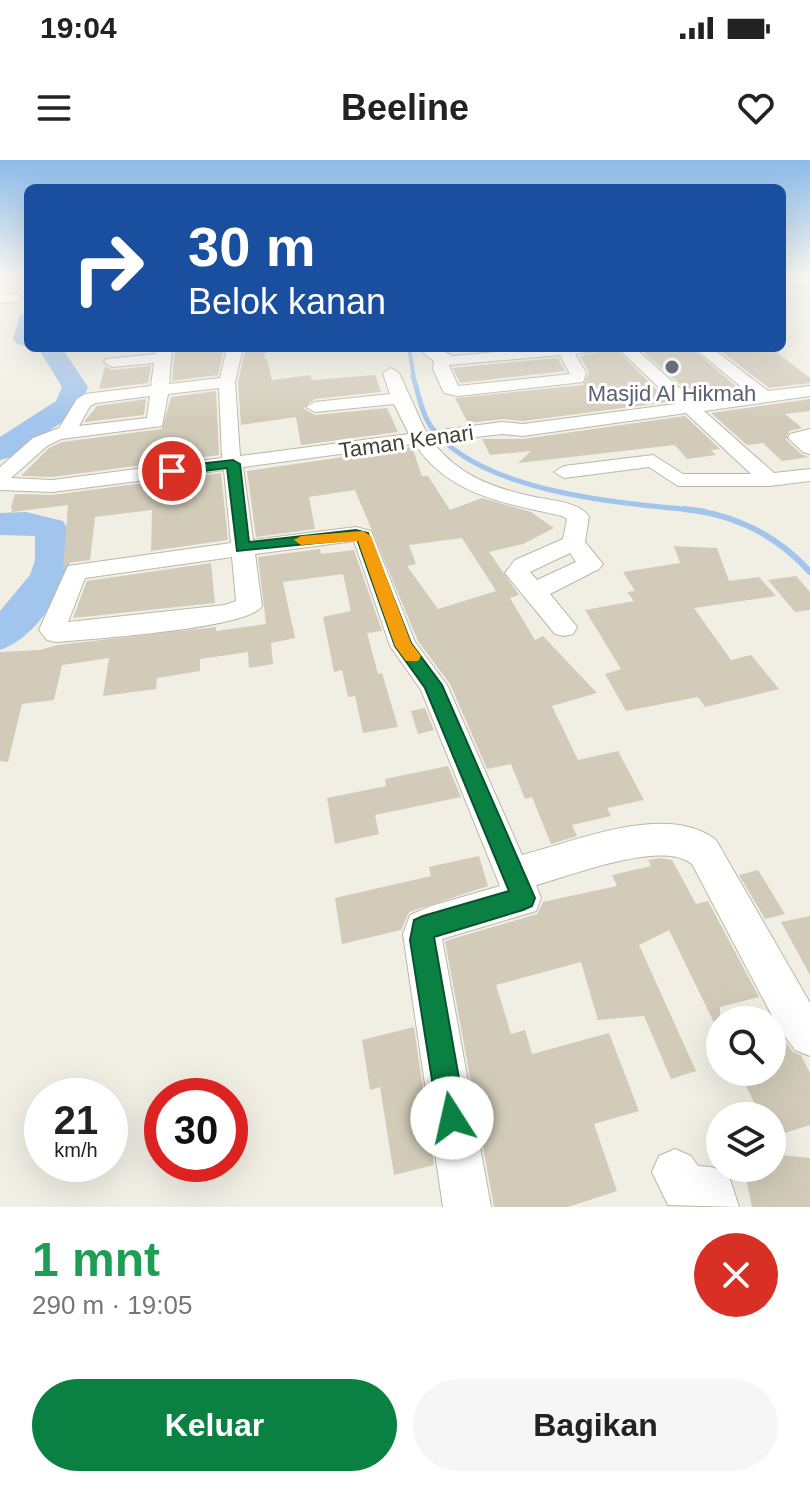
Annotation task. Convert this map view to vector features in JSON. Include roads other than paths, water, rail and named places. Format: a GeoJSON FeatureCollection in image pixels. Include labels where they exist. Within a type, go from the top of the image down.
{"type":"FeatureCollection","features":[{"type":"Feature","properties":{"kind":"street"},"geometry":{"type":"LineString","coordinates":[[234,352],[227,382],[232,460],[242,548],[249,606],[228,614],[56,633],[52,630],[76,572],[242,548],[356,534],[363,536],[403,646],[433,685],[523,898],[423,928],[467,1207]]}},
{"type":"Feature","properties":{"kind":"street"},"geometry":{"type":"LineString","coordinates":[[432,352],[442,360],[551,352]]}},
{"type":"Feature","properties":{"kind":"street"},"geometry":{"type":"LineString","coordinates":[[442,360],[441,369],[450,389],[458,391],[577,378],[578,373],[566,352]]}},
{"type":"Feature","properties":{"kind":"street"},"geometry":{"type":"LineString","coordinates":[[630,352],[769,480]]}},
{"type":"Feature","properties":{"kind":"street"},"geometry":{"type":"LineString","coordinates":[[707,352],[766,398]]}},
{"type":"Feature","properties":{"kind":"street"},"geometry":{"type":"LineString","coordinates":[[0,477],[40,442],[66,432],[156,422],[163,353],[112,362]]}},
{"type":"Feature","properties":{"kind":"street"},"geometry":{"type":"LineString","coordinates":[[391,373],[399,398],[444,469],[461,480],[578,516],[574,543],[523,565],[517,573],[564,627]]}},
{"type":"Feature","properties":{"kind":"street"},"geometry":{"type":"LineString","coordinates":[[66,432],[83,403],[91,398],[227,382]]}},
{"type":"Feature","properties":{"kind":"street","name":"Taman Kenari"},"geometry":{"type":"LineString","coordinates":[[0,484],[52,486],[232,460],[502,428],[523,430],[809,394]]}},
{"type":"Feature","properties":{"kind":"street"},"geometry":{"type":"LineString","coordinates":[[315,407],[399,398]]}},
{"type":"Feature","properties":{"kind":"street"},"geometry":{"type":"LineString","coordinates":[[810,435],[797,438],[810,448]]}},
{"type":"Feature","properties":{"kind":"street"},"geometry":{"type":"LineString","coordinates":[[564,472],[653,461],[678,480],[769,480],[810,475]]}},
{"type":"Feature","properties":{"kind":"street"},"geometry":{"type":"LineString","coordinates":[[513,874],[651,838],[694,844],[704,852],[792,1013],[810,1035]]}},
{"type":"Feature","properties":{"kind":"street"},"geometry":{"type":"LineString","coordinates":[[675,1172],[685,1188],[711,1190],[715,1207]]}},
{"type":"Feature","properties":{"kind":"waterway"},"geometry":{"type":"LineString","coordinates":[[0,451],[68,405],[75,387],[53,352]]}},
{"type":"Feature","properties":{"kind":"waterway"},"geometry":{"type":"LineString","coordinates":[[410,352],[414,378]]}},
{"type":"Feature","properties":{"kind":"waterway"},"geometry":{"type":"LineString","coordinates":[[413,376],[432,428],[455,450],[485,468],[558,492],[704,511]]}},
{"type":"Feature","properties":{"kind":"waterway"},"geometry":{"type":"LineString","coordinates":[[684,509],[720,516],[753,528],[783,547],[810,572]]}},
{"type":"Feature","properties":{"kind":"waterway"},"geometry":{"type":"LineString","coordinates":[[0,524],[26,523],[51,529],[54,545],[49,575],[42,588],[0,635]]}},
{"type":"Feature","properties":{"kind":"place","name":"Masjid Al Hikmah"},"geometry":{"type":"Point","coordinates":[672,367]}}]}
